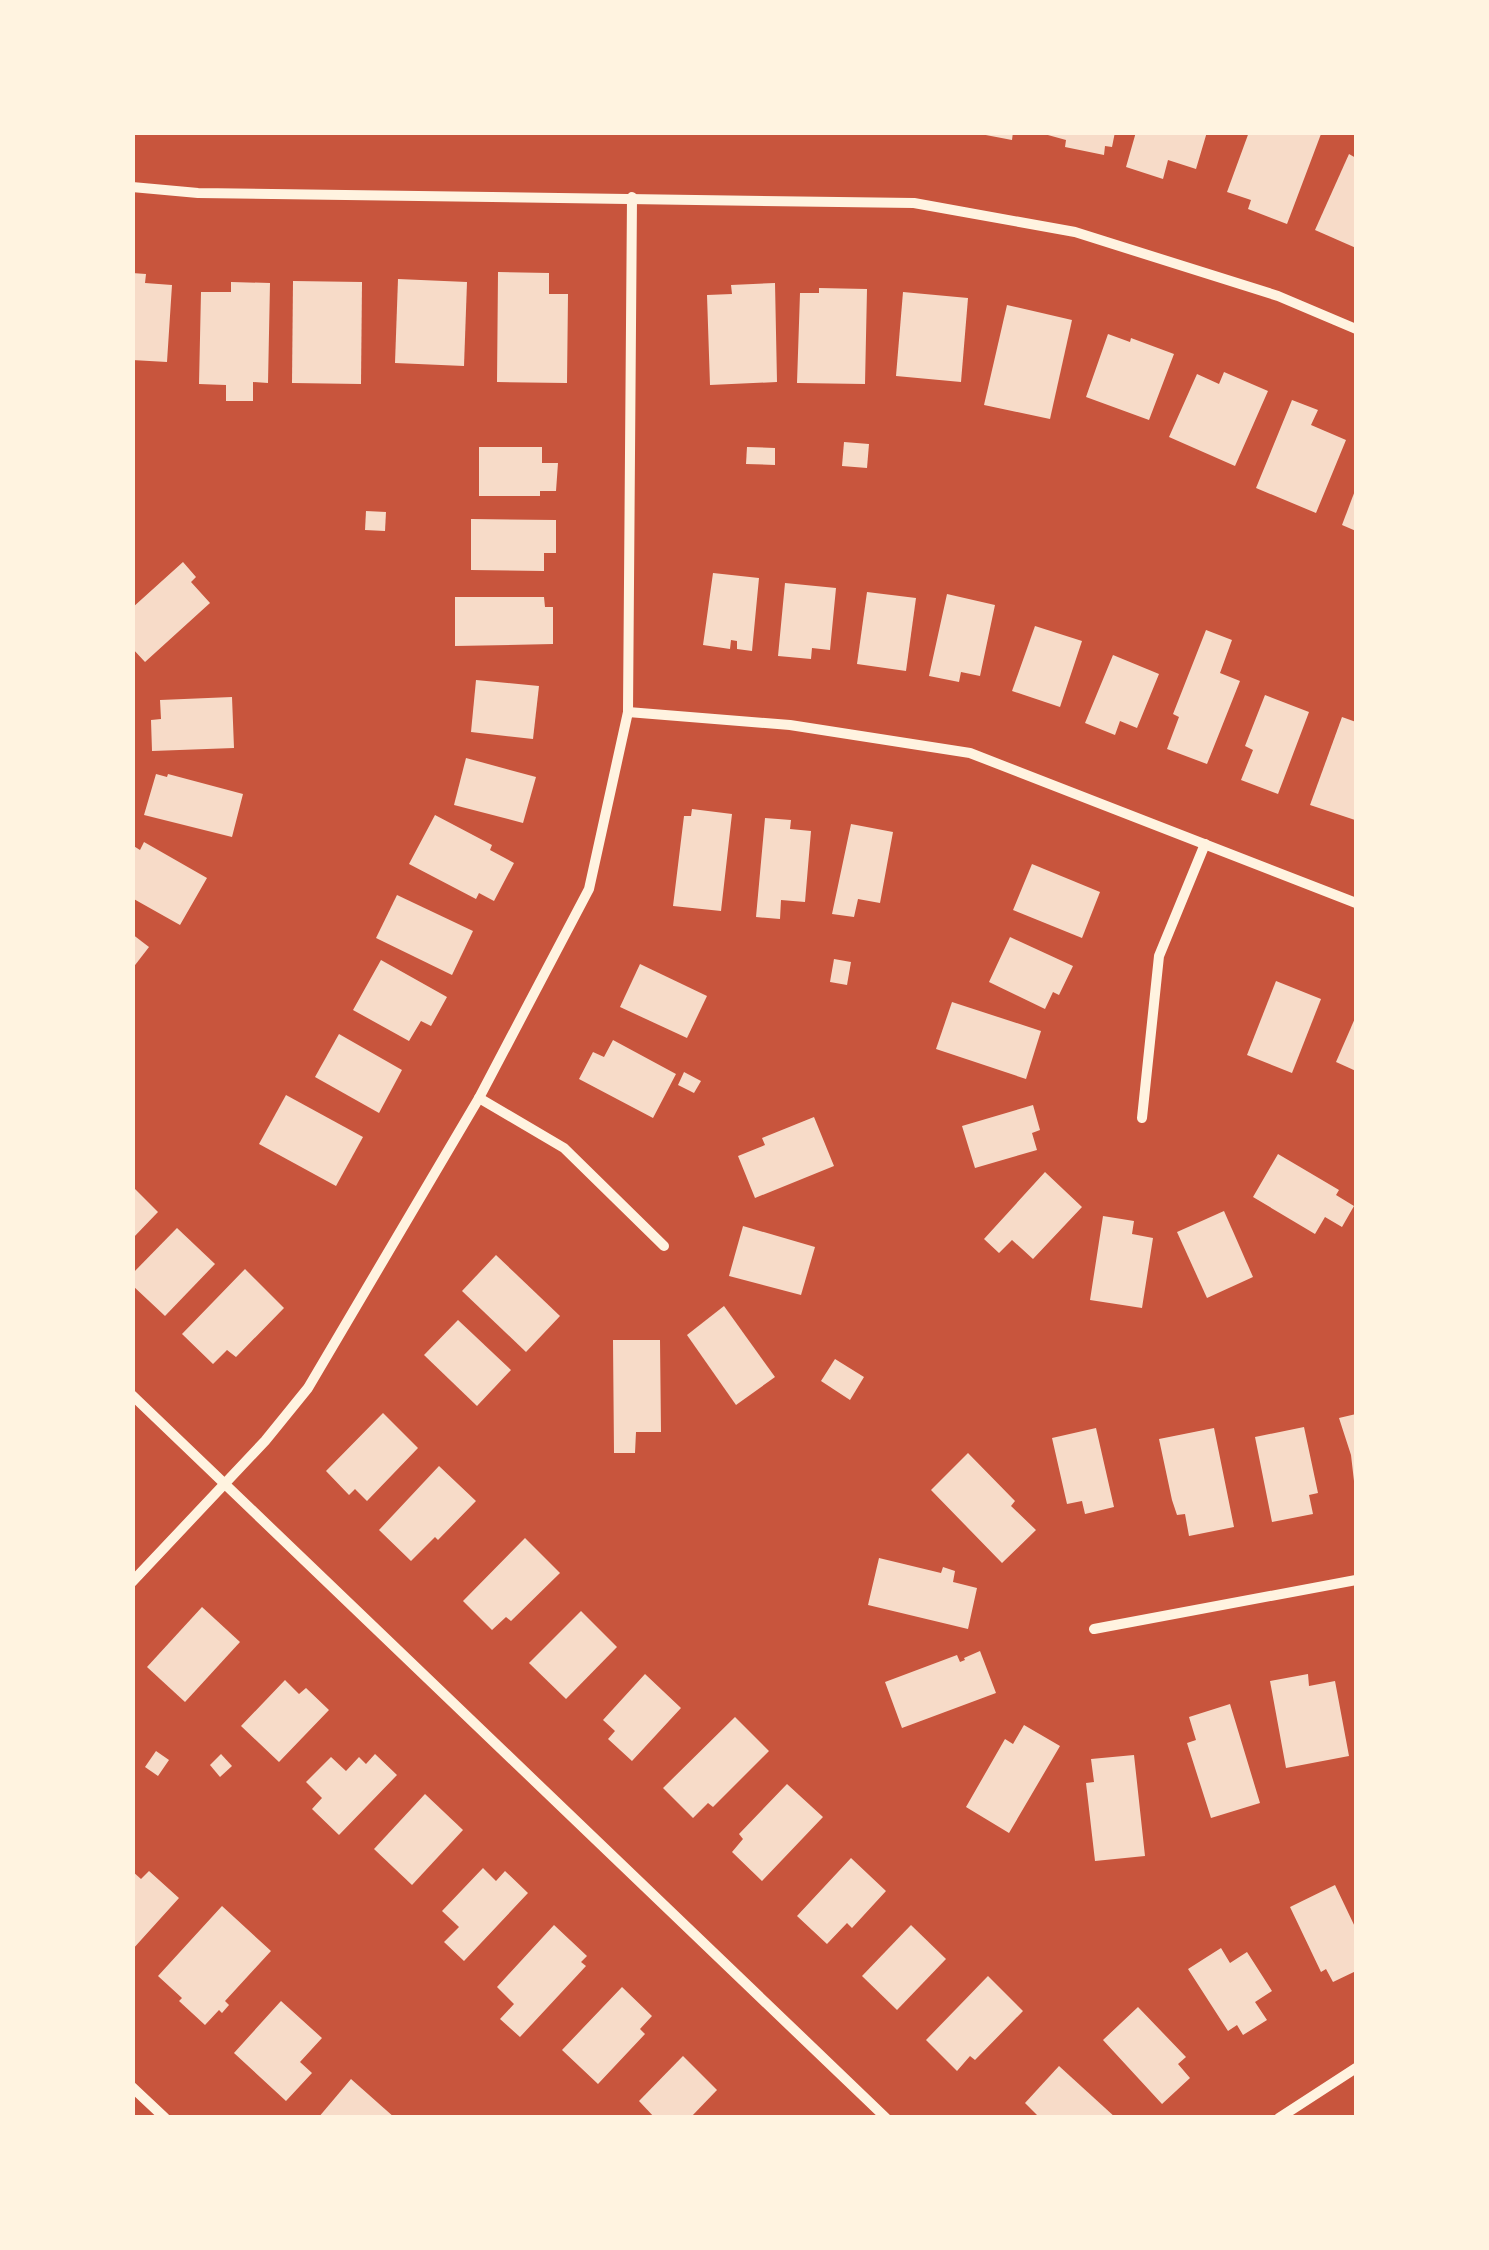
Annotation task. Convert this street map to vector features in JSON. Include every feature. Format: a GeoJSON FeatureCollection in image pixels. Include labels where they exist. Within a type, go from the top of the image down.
{"type":"FeatureCollection","features":[{"type":"Feature","properties":{"kind":"street"},"geometry":{"type":"LineString","coordinates":[[132,187],[198,192],[914,203],[1075,232],[1278,296],[1356,330]]}},
{"type":"Feature","properties":{"kind":"street"},"geometry":{"type":"LineString","coordinates":[[132,1582],[308,1388],[479,1098],[588,888],[628,712],[632,197]]}},
{"type":"Feature","properties":{"kind":"street"},"geometry":{"type":"LineString","coordinates":[[628,712],[790,726],[970,753],[1356,904]]}},
{"type":"Feature","properties":{"kind":"street"},"geometry":{"type":"LineString","coordinates":[[1142,1118],[1159,956],[1205,844]]}},
{"type":"Feature","properties":{"kind":"street"},"geometry":{"type":"LineString","coordinates":[[479,1098],[564,1148],[664,1246]]}},
{"type":"Feature","properties":{"kind":"street"},"geometry":{"type":"LineString","coordinates":[[132,1395],[886,2118]]}},
{"type":"Feature","properties":{"kind":"street"},"geometry":{"type":"LineString","coordinates":[[1094,1629],[1356,1580]]}},
{"type":"Feature","properties":{"kind":"street"},"geometry":{"type":"LineString","coordinates":[[1279,2118],[1356,2068]]}},
{"type":"Feature","properties":{"kind":"street"},"geometry":{"type":"LineString","coordinates":[[132,2087],[165,2118]]}},
{"type":"Feature","properties":{"kind":"building"},"geometry":{"type":"Polygon","coordinates":[[[970,132],[1013,132],[1012,140],[970,132]]]}},
{"type":"Feature","properties":{"kind":"building"},"geometry":{"type":"Polygon","coordinates":[[[1037,132],[1115,132],[1112,147],[1105,146],[1104,155],[1065,147],[1066,140],[1037,132]]]}},
{"type":"Feature","properties":{"kind":"building"},"geometry":{"type":"Polygon","coordinates":[[[1136,132],[1207,132],[1196,169],[1168,160],[1163,179],[1126,167],[1136,132]]]}},
{"type":"Feature","properties":{"kind":"building"},"geometry":{"type":"Polygon","coordinates":[[[1249,132],[1321,134],[1287,224],[1248,209],[1251,200],[1227,192],[1249,132]]]}},
{"type":"Feature","properties":{"kind":"building"},"geometry":{"type":"Polygon","coordinates":[[[1349,154],[1356,158],[1356,248],[1315,230],[1349,154]]]}},
{"type":"Feature","properties":{"kind":"building"},"geometry":{"type":"Polygon","coordinates":[[[498,272],[549,273],[549,294],[568,294],[567,383],[497,382],[498,272]]]}},
{"type":"Feature","properties":{"kind":"building"},"geometry":{"type":"Polygon","coordinates":[[[132,273],[146,274],[145,283],[172,285],[167,362],[132,360],[132,273]]]}},
{"type":"Feature","properties":{"kind":"building"},"geometry":{"type":"Polygon","coordinates":[[[398,279],[467,282],[464,366],[395,363],[398,279]]]}},
{"type":"Feature","properties":{"kind":"building"},"geometry":{"type":"Polygon","coordinates":[[[293,281],[362,282],[361,384],[292,383],[293,281]]]}},
{"type":"Feature","properties":{"kind":"building"},"geometry":{"type":"Polygon","coordinates":[[[231,282],[270,283],[268,383],[253,382],[253,401],[226,401],[226,385],[199,384],[201,292],[231,292],[231,282]]]}},
{"type":"Feature","properties":{"kind":"building"},"geometry":{"type":"Polygon","coordinates":[[[775,283],[777,382],[710,385],[707,295],[732,294],[731,285],[775,283]]]}},
{"type":"Feature","properties":{"kind":"building"},"geometry":{"type":"Polygon","coordinates":[[[819,288],[867,289],[865,384],[797,383],[800,293],[819,293],[819,288]]]}},
{"type":"Feature","properties":{"kind":"building"},"geometry":{"type":"Polygon","coordinates":[[[903,292],[968,298],[961,382],[896,376],[903,292]]]}},
{"type":"Feature","properties":{"kind":"building"},"geometry":{"type":"Polygon","coordinates":[[[1007,305],[1072,320],[1050,419],[984,405],[1007,305]]]}},
{"type":"Feature","properties":{"kind":"building"},"geometry":{"type":"Polygon","coordinates":[[[1108,334],[1174,354],[1149,420],[1086,397],[1108,334]]]}},
{"type":"Feature","properties":{"kind":"building"},"geometry":{"type":"Polygon","coordinates":[[[1224,372],[1268,391],[1235,466],[1169,437],[1197,374],[1219,384],[1224,372]]]}},
{"type":"Feature","properties":{"kind":"building"},"geometry":{"type":"Polygon","coordinates":[[[1292,400],[1318,410],[1311,425],[1346,440],[1316,513],[1256,488],[1292,400]]]}},
{"type":"Feature","properties":{"kind":"building"},"geometry":{"type":"Polygon","coordinates":[[[844,442],[869,444],[867,468],[842,466],[844,442]]]}},
{"type":"Feature","properties":{"kind":"building"},"geometry":{"type":"Polygon","coordinates":[[[479,447],[542,447],[542,463],[558,463],[556,491],[540,491],[540,496],[479,496],[479,447]]]}},
{"type":"Feature","properties":{"kind":"building"},"geometry":{"type":"Polygon","coordinates":[[[747,447],[775,448],[775,465],[746,464],[747,447]]]}},
{"type":"Feature","properties":{"kind":"building"},"geometry":{"type":"Polygon","coordinates":[[[1356,488],[1356,531],[1342,525],[1356,488]]]}},
{"type":"Feature","properties":{"kind":"building"},"geometry":{"type":"Polygon","coordinates":[[[366,511],[386,512],[385,531],[365,530],[366,511]]]}},
{"type":"Feature","properties":{"kind":"building"},"geometry":{"type":"Polygon","coordinates":[[[471,519],[556,520],[556,553],[544,553],[544,571],[471,570],[471,519]]]}},
{"type":"Feature","properties":{"kind":"building"},"geometry":{"type":"Polygon","coordinates":[[[183,562],[196,577],[191,582],[210,603],[145,662],[132,648],[132,608],[183,562]]]}},
{"type":"Feature","properties":{"kind":"building"},"geometry":{"type":"Polygon","coordinates":[[[713,573],[759,578],[752,651],[737,649],[737,641],[731,640],[730,649],[703,645],[713,573]]]}},
{"type":"Feature","properties":{"kind":"building"},"geometry":{"type":"Polygon","coordinates":[[[785,583],[836,588],[830,650],[812,648],[811,659],[778,656],[785,583]]]}},
{"type":"Feature","properties":{"kind":"building"},"geometry":{"type":"Polygon","coordinates":[[[867,592],[916,598],[906,671],[857,664],[867,592]]]}},
{"type":"Feature","properties":{"kind":"building"},"geometry":{"type":"Polygon","coordinates":[[[947,594],[995,605],[980,676],[961,672],[959,682],[929,676],[947,594]]]}},
{"type":"Feature","properties":{"kind":"building"},"geometry":{"type":"Polygon","coordinates":[[[455,597],[544,597],[545,607],[553,607],[553,644],[455,646],[455,597]]]}},
{"type":"Feature","properties":{"kind":"building"},"geometry":{"type":"Polygon","coordinates":[[[1035,626],[1082,641],[1060,707],[1012,691],[1035,626]]]}},
{"type":"Feature","properties":{"kind":"building"},"geometry":{"type":"Polygon","coordinates":[[[1206,630],[1232,640],[1220,673],[1240,681],[1207,764],[1167,749],[1179,717],[1173,714],[1206,630]]]}},
{"type":"Feature","properties":{"kind":"building"},"geometry":{"type":"Polygon","coordinates":[[[1113,655],[1159,674],[1137,728],[1120,721],[1115,735],[1085,723],[1113,655]]]}},
{"type":"Feature","properties":{"kind":"building"},"geometry":{"type":"Polygon","coordinates":[[[476,680],[539,686],[533,739],[471,732],[476,680]]]}},
{"type":"Feature","properties":{"kind":"building"},"geometry":{"type":"Polygon","coordinates":[[[1265,695],[1309,712],[1278,794],[1241,780],[1253,750],[1245,746],[1265,695]]]}},
{"type":"Feature","properties":{"kind":"building"},"geometry":{"type":"Polygon","coordinates":[[[232,697],[234,748],[152,751],[151,720],[161,719],[160,700],[232,697]]]}},
{"type":"Feature","properties":{"kind":"building"},"geometry":{"type":"Polygon","coordinates":[[[1342,717],[1356,722],[1355,820],[1310,805],[1342,717]]]}},
{"type":"Feature","properties":{"kind":"building"},"geometry":{"type":"Polygon","coordinates":[[[466,758],[536,777],[523,823],[454,805],[466,758]]]}},
{"type":"Feature","properties":{"kind":"building"},"geometry":{"type":"Polygon","coordinates":[[[156,774],[243,794],[232,837],[144,815],[156,774]]]}},
{"type":"Feature","properties":{"kind":"building"},"geometry":{"type":"Polygon","coordinates":[[[692,809],[732,814],[721,911],[673,906],[684,816],[691,816],[692,809]]]}},
{"type":"Feature","properties":{"kind":"building"},"geometry":{"type":"Polygon","coordinates":[[[435,815],[492,845],[490,850],[514,863],[494,901],[479,893],[476,899],[409,864],[435,815]]]}},
{"type":"Feature","properties":{"kind":"building"},"geometry":{"type":"Polygon","coordinates":[[[765,818],[791,820],[790,829],[811,831],[805,902],[781,900],[780,919],[756,917],[765,818]]]}},
{"type":"Feature","properties":{"kind":"building"},"geometry":{"type":"Polygon","coordinates":[[[851,824],[893,832],[880,903],[858,899],[854,917],[832,914],[851,824]]]}},
{"type":"Feature","properties":{"kind":"building"},"geometry":{"type":"Polygon","coordinates":[[[144,842],[207,878],[180,925],[132,898],[132,845],[140,850],[144,842]]]}},
{"type":"Feature","properties":{"kind":"building"},"geometry":{"type":"Polygon","coordinates":[[[1032,864],[1100,892],[1082,938],[1013,910],[1032,864]]]}},
{"type":"Feature","properties":{"kind":"building"},"geometry":{"type":"Polygon","coordinates":[[[397,895],[473,931],[452,975],[376,938],[397,895]]]}},
{"type":"Feature","properties":{"kind":"building"},"geometry":{"type":"Polygon","coordinates":[[[132,934],[149,947],[132,969],[132,934]]]}},
{"type":"Feature","properties":{"kind":"building"},"geometry":{"type":"Polygon","coordinates":[[[1010,937],[1073,966],[1059,995],[1053,992],[1045,1009],[989,982],[1010,937]]]}},
{"type":"Feature","properties":{"kind":"building"},"geometry":{"type":"Polygon","coordinates":[[[834,959],[851,962],[847,985],[830,982],[834,959]]]}},
{"type":"Feature","properties":{"kind":"building"},"geometry":{"type":"Polygon","coordinates":[[[381,960],[447,997],[431,1026],[421,1021],[409,1041],[353,1010],[381,960]]]}},
{"type":"Feature","properties":{"kind":"building"},"geometry":{"type":"Polygon","coordinates":[[[640,964],[707,996],[687,1038],[620,1007],[640,964]]]}},
{"type":"Feature","properties":{"kind":"building"},"geometry":{"type":"Polygon","coordinates":[[[1276,981],[1321,999],[1292,1073],[1247,1055],[1276,981]]]}},
{"type":"Feature","properties":{"kind":"building"},"geometry":{"type":"Polygon","coordinates":[[[952,1002],[1041,1031],[1026,1079],[936,1049],[952,1002]]]}},
{"type":"Feature","properties":{"kind":"building"},"geometry":{"type":"Polygon","coordinates":[[[1356,1016],[1356,1071],[1336,1062],[1356,1016]]]}},
{"type":"Feature","properties":{"kind":"building"},"geometry":{"type":"Polygon","coordinates":[[[339,1034],[402,1070],[379,1113],[315,1077],[339,1034]]]}},
{"type":"Feature","properties":{"kind":"building"},"geometry":{"type":"Polygon","coordinates":[[[613,1040],[676,1074],[653,1118],[579,1079],[593,1052],[604,1057],[613,1040]]]}},
{"type":"Feature","properties":{"kind":"building"},"geometry":{"type":"Polygon","coordinates":[[[684,1072],[701,1081],[694,1093],[678,1085],[684,1072]]]}},
{"type":"Feature","properties":{"kind":"building"},"geometry":{"type":"Polygon","coordinates":[[[286,1095],[363,1137],[336,1186],[259,1144],[286,1095]]]}},
{"type":"Feature","properties":{"kind":"building"},"geometry":{"type":"Polygon","coordinates":[[[1033,1105],[1040,1130],[1032,1133],[1037,1150],[975,1168],[962,1126],[1033,1105]]]}},
{"type":"Feature","properties":{"kind":"building"},"geometry":{"type":"Polygon","coordinates":[[[814,1117],[834,1166],[755,1198],[738,1156],[765,1145],[762,1138],[814,1117]]]}},
{"type":"Feature","properties":{"kind":"building"},"geometry":{"type":"Polygon","coordinates":[[[1278,1154],[1339,1190],[1336,1195],[1354,1206],[1342,1227],[1325,1217],[1315,1234],[1253,1197],[1278,1154]]]}},
{"type":"Feature","properties":{"kind":"building"},"geometry":{"type":"Polygon","coordinates":[[[1045,1172],[1082,1207],[1033,1259],[1012,1240],[999,1253],[984,1239],[1045,1172]]]}},
{"type":"Feature","properties":{"kind":"building"},"geometry":{"type":"Polygon","coordinates":[[[132,1186],[158,1212],[132,1239],[132,1186]]]}},
{"type":"Feature","properties":{"kind":"building"},"geometry":{"type":"Polygon","coordinates":[[[1224,1211],[1253,1277],[1207,1298],[1177,1232],[1224,1211]]]}},
{"type":"Feature","properties":{"kind":"building"},"geometry":{"type":"Polygon","coordinates":[[[1103,1216],[1134,1221],[1132,1234],[1153,1238],[1142,1308],[1090,1300],[1103,1216]]]}},
{"type":"Feature","properties":{"kind":"building"},"geometry":{"type":"Polygon","coordinates":[[[743,1226],[815,1247],[801,1295],[729,1276],[743,1226]]]}},
{"type":"Feature","properties":{"kind":"building"},"geometry":{"type":"Polygon","coordinates":[[[177,1228],[215,1264],[165,1316],[132,1285],[132,1274],[177,1228]]]}},
{"type":"Feature","properties":{"kind":"building"},"geometry":{"type":"Polygon","coordinates":[[[496,1255],[560,1316],[526,1352],[462,1291],[496,1255]]]}},
{"type":"Feature","properties":{"kind":"building"},"geometry":{"type":"Polygon","coordinates":[[[245,1269],[284,1308],[236,1357],[227,1350],[213,1364],[182,1334],[245,1269]]]}},
{"type":"Feature","properties":{"kind":"building"},"geometry":{"type":"Polygon","coordinates":[[[724,1306],[775,1377],[736,1405],[687,1335],[724,1306]]]}},
{"type":"Feature","properties":{"kind":"building"},"geometry":{"type":"Polygon","coordinates":[[[458,1320],[511,1370],[477,1406],[424,1355],[458,1320]]]}},
{"type":"Feature","properties":{"kind":"building"},"geometry":{"type":"Polygon","coordinates":[[[613,1340],[660,1340],[661,1432],[636,1432],[635,1453],[614,1453],[613,1340]]]}},
{"type":"Feature","properties":{"kind":"building"},"geometry":{"type":"Polygon","coordinates":[[[835,1359],[864,1377],[850,1400],[821,1381],[835,1359]]]}},
{"type":"Feature","properties":{"kind":"building"},"geometry":{"type":"Polygon","coordinates":[[[383,1413],[418,1448],[367,1501],[355,1489],[349,1495],[326,1471],[383,1413]]]}},
{"type":"Feature","properties":{"kind":"building"},"geometry":{"type":"Polygon","coordinates":[[[1356,1414],[1354,1481],[1351,1455],[1339,1418],[1356,1414]]]}},
{"type":"Feature","properties":{"kind":"building"},"geometry":{"type":"Polygon","coordinates":[[[1304,1427],[1318,1493],[1309,1495],[1313,1514],[1272,1522],[1255,1437],[1304,1427]]]}},
{"type":"Feature","properties":{"kind":"building"},"geometry":{"type":"Polygon","coordinates":[[[1096,1428],[1114,1507],[1085,1514],[1082,1501],[1067,1504],[1052,1438],[1096,1428]]]}},
{"type":"Feature","properties":{"kind":"building"},"geometry":{"type":"Polygon","coordinates":[[[1214,1428],[1234,1527],[1189,1536],[1185,1514],[1177,1515],[1172,1500],[1159,1439],[1214,1428]]]}},
{"type":"Feature","properties":{"kind":"building"},"geometry":{"type":"Polygon","coordinates":[[[968,1453],[1015,1501],[1011,1506],[1036,1530],[1002,1563],[931,1490],[968,1453]]]}},
{"type":"Feature","properties":{"kind":"building"},"geometry":{"type":"Polygon","coordinates":[[[439,1466],[476,1501],[411,1561],[379,1530],[439,1466]]]}},
{"type":"Feature","properties":{"kind":"building"},"geometry":{"type":"Polygon","coordinates":[[[525,1538],[560,1573],[511,1621],[506,1617],[492,1630],[463,1601],[525,1538]]]}},
{"type":"Feature","properties":{"kind":"building"},"geometry":{"type":"Polygon","coordinates":[[[879,1558],[941,1573],[943,1567],[955,1571],[953,1582],[977,1588],[968,1629],[868,1605],[879,1558]]]}},
{"type":"Feature","properties":{"kind":"building"},"geometry":{"type":"Polygon","coordinates":[[[202,1607],[240,1642],[185,1702],[147,1667],[202,1607]]]}},
{"type":"Feature","properties":{"kind":"building"},"geometry":{"type":"Polygon","coordinates":[[[581,1611],[617,1647],[566,1699],[529,1663],[581,1611]]]}},
{"type":"Feature","properties":{"kind":"building"},"geometry":{"type":"Polygon","coordinates":[[[980,1651],[996,1693],[902,1728],[885,1682],[957,1655],[960,1662],[980,1651]]]}},
{"type":"Feature","properties":{"kind":"building"},"geometry":{"type":"Polygon","coordinates":[[[645,1674],[681,1708],[632,1761],[608,1739],[615,1731],[603,1720],[645,1674]]]}},
{"type":"Feature","properties":{"kind":"building"},"geometry":{"type":"Polygon","coordinates":[[[1308,1674],[1309,1686],[1335,1681],[1349,1756],[1286,1768],[1270,1681],[1308,1674]]]}},
{"type":"Feature","properties":{"kind":"building"},"geometry":{"type":"Polygon","coordinates":[[[285,1680],[299,1694],[306,1688],[329,1710],[279,1762],[241,1726],[285,1680]]]}},
{"type":"Feature","properties":{"kind":"building"},"geometry":{"type":"Polygon","coordinates":[[[1230,1704],[1260,1803],[1211,1818],[1187,1743],[1196,1740],[1189,1717],[1230,1704]]]}},
{"type":"Feature","properties":{"kind":"building"},"geometry":{"type":"Polygon","coordinates":[[[735,1717],[769,1751],[713,1807],[708,1803],[693,1818],[663,1788],[735,1717]]]}},
{"type":"Feature","properties":{"kind":"building"},"geometry":{"type":"Polygon","coordinates":[[[1024,1725],[1060,1746],[1009,1833],[966,1807],[1005,1739],[1013,1744],[1024,1725]]]}},
{"type":"Feature","properties":{"kind":"building"},"geometry":{"type":"Polygon","coordinates":[[[156,1751],[169,1760],[158,1776],[145,1767],[156,1751]]]}},
{"type":"Feature","properties":{"kind":"building"},"geometry":{"type":"Polygon","coordinates":[[[221,1754],[232,1766],[220,1777],[210,1765],[221,1754]]]}},
{"type":"Feature","properties":{"kind":"building"},"geometry":{"type":"Polygon","coordinates":[[[375,1754],[397,1775],[339,1835],[312,1809],[322,1798],[306,1782],[331,1757],[346,1771],[359,1757],[366,1764],[375,1754]]]}},
{"type":"Feature","properties":{"kind":"building"},"geometry":{"type":"Polygon","coordinates":[[[1134,1755],[1145,1856],[1095,1861],[1086,1783],[1094,1782],[1091,1759],[1134,1755]]]}},
{"type":"Feature","properties":{"kind":"building"},"geometry":{"type":"Polygon","coordinates":[[[787,1784],[823,1817],[762,1881],[732,1852],[743,1839],[739,1834],[787,1784]]]}},
{"type":"Feature","properties":{"kind":"building"},"geometry":{"type":"Polygon","coordinates":[[[425,1794],[463,1830],[412,1885],[374,1849],[425,1794]]]}},
{"type":"Feature","properties":{"kind":"building"},"geometry":{"type":"Polygon","coordinates":[[[851,1858],[886,1891],[852,1928],[847,1923],[827,1944],[797,1916],[851,1858]]]}},
{"type":"Feature","properties":{"kind":"building"},"geometry":{"type":"Polygon","coordinates":[[[483,1868],[496,1881],[505,1871],[528,1893],[464,1961],[444,1942],[459,1927],[442,1911],[483,1868]]]}},
{"type":"Feature","properties":{"kind":"building"},"geometry":{"type":"Polygon","coordinates":[[[132,1871],[141,1879],[149,1871],[179,1898],[132,1950],[132,1871]]]}},
{"type":"Feature","properties":{"kind":"building"},"geometry":{"type":"Polygon","coordinates":[[[1335,1885],[1356,1929],[1356,1971],[1333,1982],[1326,1969],[1321,1972],[1290,1907],[1335,1885]]]}},
{"type":"Feature","properties":{"kind":"building"},"geometry":{"type":"Polygon","coordinates":[[[222,1906],[271,1951],[225,2001],[229,2005],[222,2013],[219,2010],[205,2025],[158,1976],[222,1906]]]}},
{"type":"Feature","properties":{"kind":"building"},"geometry":{"type":"Polygon","coordinates":[[[554,1925],[587,1956],[581,1962],[586,1966],[520,2037],[500,2019],[514,2004],[497,1987],[554,1925]]]}},
{"type":"Feature","properties":{"kind":"building"},"geometry":{"type":"Polygon","coordinates":[[[911,1925],[946,1959],[897,2010],[862,1976],[911,1925]]]}},
{"type":"Feature","properties":{"kind":"building"},"geometry":{"type":"Polygon","coordinates":[[[1221,1948],[1230,1963],[1247,1952],[1272,1991],[1255,2002],[1267,2020],[1243,2035],[1237,2025],[1228,2031],[1188,1969],[1221,1948]]]}},
{"type":"Feature","properties":{"kind":"building"},"geometry":{"type":"Polygon","coordinates":[[[988,1976],[1023,2011],[975,2060],[970,2056],[957,2071],[926,2040],[988,1976]]]}},
{"type":"Feature","properties":{"kind":"building"},"geometry":{"type":"Polygon","coordinates":[[[622,1987],[652,2016],[640,2029],[645,2034],[598,2084],[562,2050],[622,1987]]]}},
{"type":"Feature","properties":{"kind":"building"},"geometry":{"type":"Polygon","coordinates":[[[281,2001],[322,2038],[300,2062],[312,2073],[286,2101],[234,2053],[281,2001]]]}},
{"type":"Feature","properties":{"kind":"building"},"geometry":{"type":"Polygon","coordinates":[[[1138,2007],[1186,2057],[1178,2064],[1190,2078],[1162,2104],[1103,2040],[1138,2007]]]}},
{"type":"Feature","properties":{"kind":"building"},"geometry":{"type":"Polygon","coordinates":[[[683,2056],[717,2090],[690,2118],[655,2118],[639,2101],[683,2056]]]}},
{"type":"Feature","properties":{"kind":"building"},"geometry":{"type":"Polygon","coordinates":[[[1059,2066],[1116,2118],[1040,2118],[1025,2103],[1059,2066]]]}},
{"type":"Feature","properties":{"kind":"building"},"geometry":{"type":"Polygon","coordinates":[[[351,2079],[395,2118],[318,2118],[351,2079]]]}}]}
